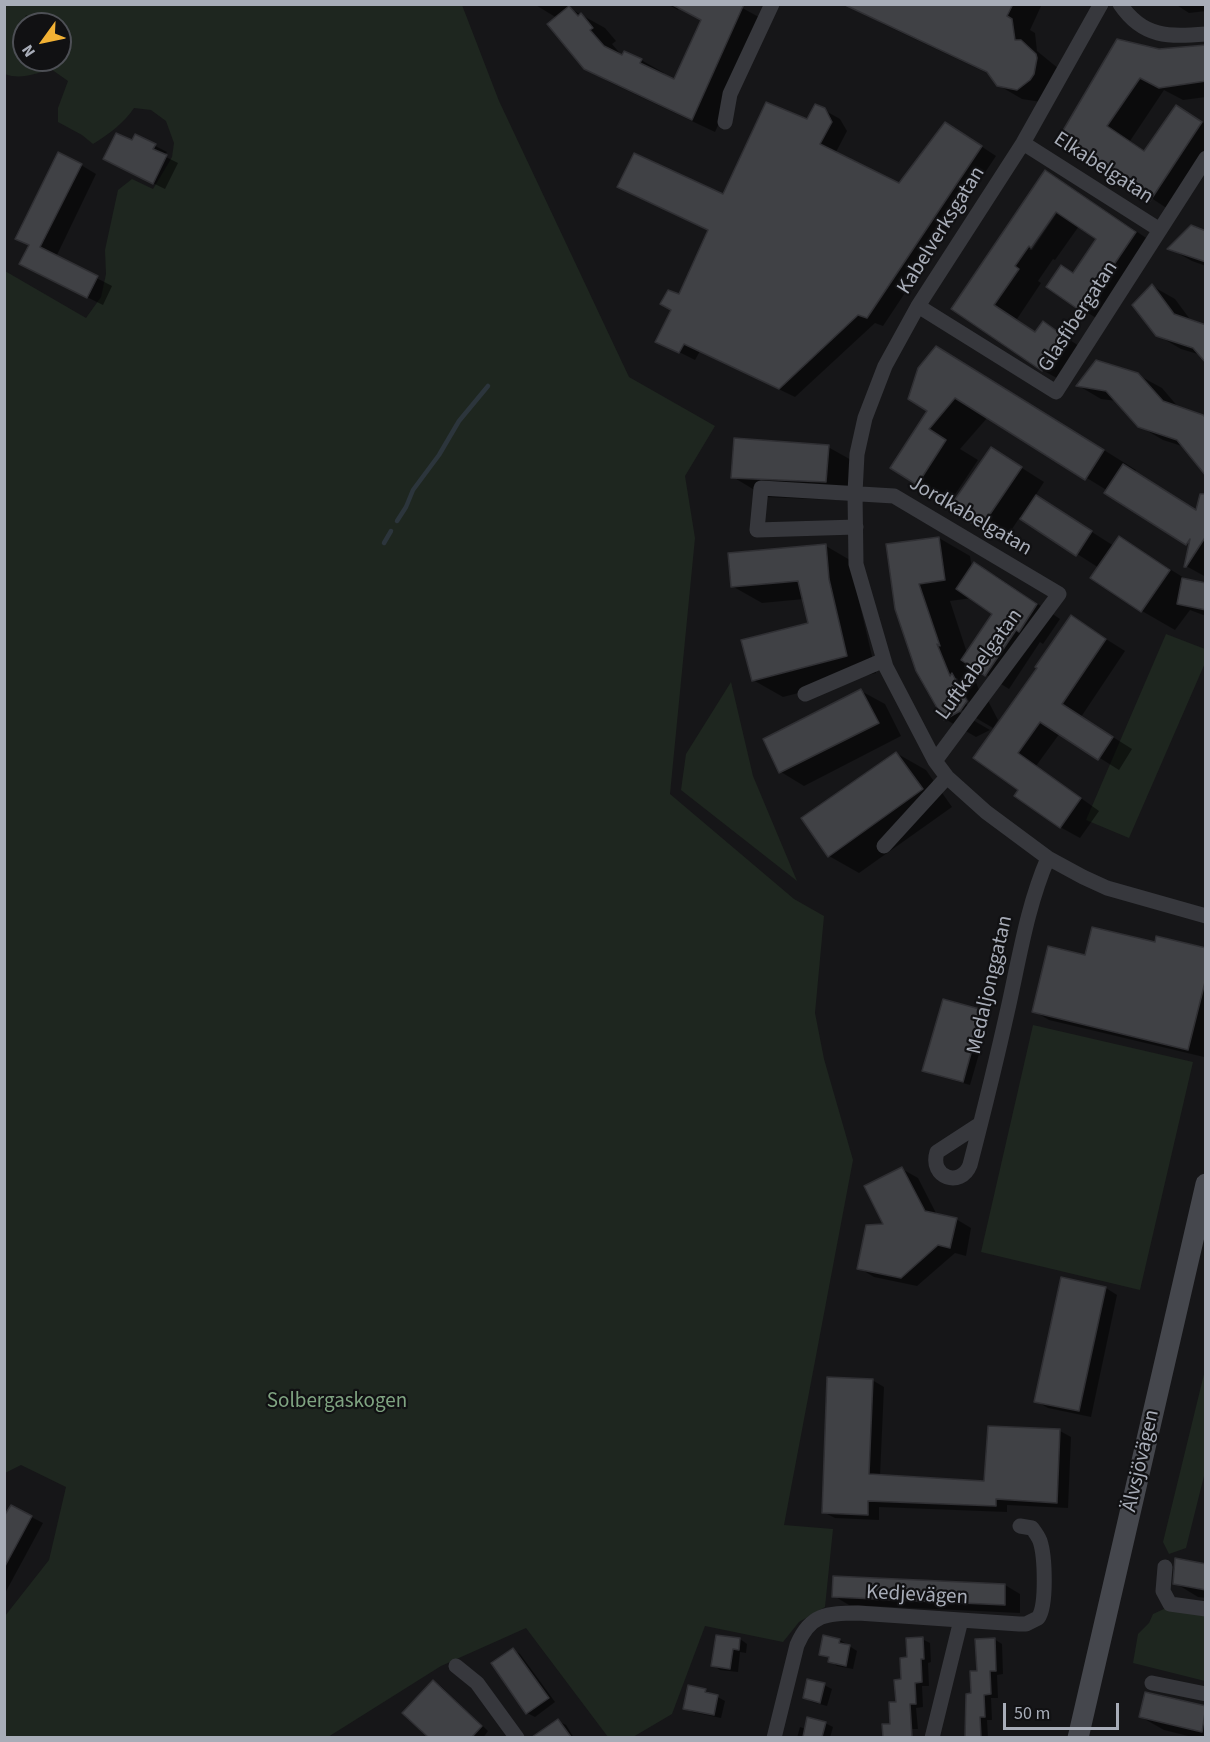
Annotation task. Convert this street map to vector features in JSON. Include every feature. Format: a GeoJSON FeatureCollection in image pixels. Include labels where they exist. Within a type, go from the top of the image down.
{"type":"FeatureCollection","features":[{"type":"Feature","properties":{"kind":"main road","name":"Älvsjövägen"},"geometry":{"type":"LineString","coordinates":[[1078,1737],[1206,1184]]}},
{"type":"Feature","properties":{"kind":"street","name":"Kabelverksgatan"},"geometry":{"type":"LineString","coordinates":[[1101,4],[1023,142],[918,306],[885,366],[865,418],[857,454],[856,564],[884,660],[935,761],[947,777],[986,812],[1048,858],[1107,888],[1206,916]]}},
{"type":"Feature","properties":{"kind":"street"},"geometry":{"type":"LineString","coordinates":[[1120,4],[1143,27],[1155,33],[1169,37],[1206,34]]}},
{"type":"Feature","properties":{"kind":"street"},"geometry":{"type":"LineString","coordinates":[[725,122],[730,94],[769,5]]}},
{"type":"Feature","properties":{"kind":"street","name":"Elkabelgatan"},"geometry":{"type":"LineString","coordinates":[[1023,142],[1160,230]]}},
{"type":"Feature","properties":{"kind":"street","name":"Glasfibergatan"},"geometry":{"type":"LineString","coordinates":[[918,306],[1056,392],[1206,158]]}},
{"type":"Feature","properties":{"kind":"street"},"geometry":{"type":"LineString","coordinates":[[855,493],[760,488],[758,530],[856,527]]}},
{"type":"Feature","properties":{"kind":"street","name":"Jordkabelgatan"},"geometry":{"type":"LineString","coordinates":[[855,493],[894,495],[1059,594]]}},
{"type":"Feature","properties":{"kind":"street","name":"Luftkabelgatan"},"geometry":{"type":"LineString","coordinates":[[935,761],[1059,594]]}},
{"type":"Feature","properties":{"kind":"street"},"geometry":{"type":"LineString","coordinates":[[805,694],[884,660]]}},
{"type":"Feature","properties":{"kind":"street"},"geometry":{"type":"LineString","coordinates":[[884,846],[947,777]]}},
{"type":"Feature","properties":{"kind":"street","name":"Medaljonggatan"},"geometry":{"type":"LineString","coordinates":[[980,1124],[1031,904],[1036,885],[1048,858]]}},
{"type":"Feature","properties":{"kind":"street","name":"Kedjevägen"},"geometry":{"type":"LineString","coordinates":[[774,1737],[796,1645],[811,1622],[834,1613],[1026,1624],[1038,1618],[1041,1615],[1043,1597],[1041,1545],[1032,1528],[1020,1526]]}},
{"type":"Feature","properties":{"kind":"street"},"geometry":{"type":"LineString","coordinates":[[1165,1568],[1163,1591],[1170,1604],[1206,1609]]}},
{"type":"Feature","properties":{"kind":"street"},"geometry":{"type":"LineString","coordinates":[[932,1737],[961,1620]]}},
{"type":"Feature","properties":{"kind":"street"},"geometry":{"type":"LineString","coordinates":[[456,1666],[477,1683],[517,1737]]}},
{"type":"Feature","properties":{"kind":"street"},"geometry":{"type":"LineString","coordinates":[[1152,1683],[1206,1694]]}},
{"type":"Feature","properties":{"kind":"green space","name":"Solbergaskogen"},"geometry":{"type":"Polygon","coordinates":[[[5,5],[462,5],[499,101],[629,377],[715,426],[685,476],[695,538],[670,794],[794,899],[824,916],[815,1013],[824,1059],[853,1160],[784,1525],[833,1529],[825,1607],[799,1622],[783,1642],[705,1626],[672,1714],[633,1737],[608,1737],[526,1628],[441,1666],[328,1737],[5,1737],[5,1616],[49,1560],[66,1487],[21,1465],[5,1473],[5,271],[86,318],[101,297],[106,274],[105,250],[118,190],[132,179],[153,189],[172,157],[174,143],[166,121],[151,110],[134,108],[116,128],[93,144],[58,122],[58,108],[68,81],[55,72],[72,72],[72,12],[12,12],[12,72],[40,72],[11,76],[5,74],[5,5]]]}},
{"type":"Feature","properties":{"kind":"green space"},"geometry":{"type":"Polygon","coordinates":[[[1166,634],[1205,649],[1205,663],[1129,838],[1086,820],[1166,634]]]}},
{"type":"Feature","properties":{"kind":"green space"},"geometry":{"type":"Polygon","coordinates":[[[731,682],[753,776],[797,881],[681,790],[686,754],[731,682]]]}},
{"type":"Feature","properties":{"kind":"green space"},"geometry":{"type":"Polygon","coordinates":[[[1033,1025],[1193,1062],[1140,1290],[981,1252],[1033,1025]]]}},
{"type":"Feature","properties":{"kind":"green space"},"geometry":{"type":"Polygon","coordinates":[[[1205,1370],[1205,1472],[1186,1548],[1169,1554],[1163,1542],[1205,1370]]]}},
{"type":"Feature","properties":{"kind":"green space"},"geometry":{"type":"Polygon","coordinates":[[[1166,1608],[1205,1615],[1205,1681],[1133,1663],[1138,1634],[1149,1623],[1153,1614],[1166,1608]]]}},
{"type":"Feature","properties":{"kind":"building"},"geometry":{"type":"Polygon","coordinates":[[[671,4],[744,4],[692,120],[584,69],[547,24],[569,6],[578,16],[581,13],[593,28],[590,30],[604,46],[622,55],[624,51],[642,59],[640,63],[674,79],[701,20],[671,4]]]}},
{"type":"Feature","properties":{"kind":"building"},"geometry":{"type":"Polygon","coordinates":[[[843,4],[1013,4],[1007,16],[1012,19],[1015,40],[1021,40],[1036,54],[1034,74],[1017,90],[997,86],[987,72],[843,4]]]}},
{"type":"Feature","properties":{"kind":"building"},"geometry":{"type":"Polygon","coordinates":[[[1117,39],[1159,49],[1206,45],[1206,81],[1159,88],[1140,78],[1107,126],[1144,151],[1176,105],[1202,122],[1150,201],[1058,139],[1117,39]]]}},
{"type":"Feature","properties":{"kind":"building"},"geometry":{"type":"Polygon","coordinates":[[[766,102],[807,119],[815,104],[825,108],[832,122],[820,144],[899,183],[945,122],[982,146],[867,318],[858,315],[779,389],[684,344],[679,353],[655,342],[671,310],[660,304],[668,290],[679,294],[708,230],[617,187],[634,153],[723,194],[766,102]]]}},
{"type":"Feature","properties":{"kind":"building"},"geometry":{"type":"Polygon","coordinates":[[[116,133],[132,140],[135,134],[156,144],[153,149],[167,155],[153,184],[103,159],[116,133]]]}},
{"type":"Feature","properties":{"kind":"building"},"geometry":{"type":"Polygon","coordinates":[[[58,152],[82,164],[40,247],[98,276],[87,298],[19,264],[29,245],[15,239],[58,152]]]}},
{"type":"Feature","properties":{"kind":"building"},"geometry":{"type":"Polygon","coordinates":[[[1045,170],[1136,232],[1082,312],[1046,287],[1061,265],[1073,273],[1096,239],[1056,212],[1031,248],[1029,246],[1015,266],[1019,269],[994,305],[1035,332],[1043,321],[1065,337],[1042,371],[951,309],[1045,170]]]}},
{"type":"Feature","properties":{"kind":"building"},"geometry":{"type":"Polygon","coordinates":[[[1191,225],[1206,231],[1206,262],[1167,249],[1191,225]]]}},
{"type":"Feature","properties":{"kind":"building"},"geometry":{"type":"Polygon","coordinates":[[[1152,284],[1174,314],[1206,325],[1206,363],[1193,348],[1156,336],[1132,305],[1152,284]]]}},
{"type":"Feature","properties":{"kind":"building"},"geometry":{"type":"Polygon","coordinates":[[[936,346],[1104,450],[1085,480],[955,398],[929,429],[946,440],[917,485],[890,468],[927,411],[908,399],[918,368],[936,346]]]}},
{"type":"Feature","properties":{"kind":"building"},"geometry":{"type":"Polygon","coordinates":[[[1096,360],[1138,373],[1163,401],[1206,418],[1206,476],[1177,440],[1138,427],[1106,391],[1076,386],[1096,360]]]}},
{"type":"Feature","properties":{"kind":"building"},"geometry":{"type":"Polygon","coordinates":[[[734,438],[829,445],[826,482],[731,478],[734,438]]]}},
{"type":"Feature","properties":{"kind":"building"},"geometry":{"type":"Polygon","coordinates":[[[991,447],[1022,467],[980,529],[949,508],[991,447]]]}},
{"type":"Feature","properties":{"kind":"building"},"geometry":{"type":"Polygon","coordinates":[[[1123,464],[1196,510],[1200,494],[1206,494],[1206,536],[1186,567],[1184,567],[1190,539],[1186,545],[1104,493],[1123,464]]]}},
{"type":"Feature","properties":{"kind":"building"},"geometry":{"type":"Polygon","coordinates":[[[1036,495],[1092,531],[1076,556],[1020,519],[1036,495]]]}},
{"type":"Feature","properties":{"kind":"building"},"geometry":{"type":"Polygon","coordinates":[[[1119,536],[1170,570],[1141,612],[1090,578],[1119,536]]]}},
{"type":"Feature","properties":{"kind":"building"},"geometry":{"type":"Polygon","coordinates":[[[939,537],[945,580],[919,584],[940,646],[937,644],[950,676],[952,673],[967,701],[960,711],[944,720],[916,671],[895,609],[886,544],[939,537]]]}},
{"type":"Feature","properties":{"kind":"building"},"geometry":{"type":"Polygon","coordinates":[[[826,544],[829,579],[847,656],[752,681],[741,640],[808,623],[798,581],[731,587],[728,553],[826,544]]]}},
{"type":"Feature","properties":{"kind":"building"},"geometry":{"type":"Polygon","coordinates":[[[974,562],[1037,604],[1019,632],[1016,630],[985,676],[961,660],[992,614],[956,589],[974,562]]]}},
{"type":"Feature","properties":{"kind":"building"},"geometry":{"type":"Polygon","coordinates":[[[1182,578],[1206,583],[1206,610],[1177,604],[1182,578]]]}},
{"type":"Feature","properties":{"kind":"building"},"geometry":{"type":"Polygon","coordinates":[[[1071,615],[1106,639],[1062,704],[1113,737],[1098,760],[1040,722],[1018,753],[1081,798],[1060,828],[1014,796],[1018,790],[973,758],[1037,668],[1035,667],[1071,615]]]}},
{"type":"Feature","properties":{"kind":"building"},"geometry":{"type":"Polygon","coordinates":[[[861,689],[879,723],[779,773],[763,739],[861,689]]]}},
{"type":"Feature","properties":{"kind":"building"},"geometry":{"type":"Polygon","coordinates":[[[896,752],[923,789],[828,857],[801,818],[896,752]]]}},
{"type":"Feature","properties":{"kind":"building"},"geometry":{"type":"Polygon","coordinates":[[[1092,927],[1155,942],[1156,936],[1206,948],[1206,978],[1188,1050],[1032,1012],[1048,946],[1085,955],[1092,927]]]}},
{"type":"Feature","properties":{"kind":"building"},"geometry":{"type":"Polygon","coordinates":[[[943,999],[983,1010],[963,1082],[922,1071],[943,999]]]}},
{"type":"Feature","properties":{"kind":"building"},"geometry":{"type":"Polygon","coordinates":[[[902,1167],[925,1211],[957,1218],[950,1248],[938,1245],[901,1278],[857,1269],[866,1225],[883,1224],[864,1186],[902,1167]]]}},
{"type":"Feature","properties":{"kind":"building"},"geometry":{"type":"Polygon","coordinates":[[[1061,1277],[1106,1287],[1079,1411],[1034,1402],[1061,1277]]]}},
{"type":"Feature","properties":{"kind":"building"},"geometry":{"type":"Polygon","coordinates":[[[827,1377],[873,1379],[869,1474],[984,1481],[988,1426],[1060,1429],[1057,1503],[996,1499],[996,1506],[868,1501],[868,1515],[822,1513],[827,1377]]]}},
{"type":"Feature","properties":{"kind":"building"},"geometry":{"type":"Polygon","coordinates":[[[11,1505],[32,1516],[4,1568],[4,1516],[11,1505]]]}},
{"type":"Feature","properties":{"kind":"building"},"geometry":{"type":"Polygon","coordinates":[[[1175,1558],[1206,1564],[1206,1590],[1173,1584],[1175,1558]]]}},
{"type":"Feature","properties":{"kind":"building"},"geometry":{"type":"Polygon","coordinates":[[[833,1576],[1005,1584],[1005,1605],[832,1597],[833,1576]]]}},
{"type":"Feature","properties":{"kind":"building"},"geometry":{"type":"Polygon","coordinates":[[[716,1635],[740,1638],[739,1650],[733,1649],[730,1669],[711,1666],[716,1635]]]}},
{"type":"Feature","properties":{"kind":"building"},"geometry":{"type":"Polygon","coordinates":[[[823,1635],[840,1639],[839,1643],[850,1645],[846,1666],[828,1662],[829,1657],[819,1655],[823,1635]]]}},
{"type":"Feature","properties":{"kind":"building"},"geometry":{"type":"Polygon","coordinates":[[[923,1637],[922,1682],[915,1683],[916,1704],[910,1704],[912,1737],[883,1737],[882,1724],[890,1724],[889,1702],[896,1702],[894,1680],[901,1679],[900,1658],[907,1657],[906,1638],[923,1637]]]}},
{"type":"Feature","properties":{"kind":"building"},"geometry":{"type":"Polygon","coordinates":[[[995,1638],[996,1671],[990,1671],[991,1694],[984,1695],[985,1717],[980,1717],[981,1737],[965,1737],[966,1694],[971,1693],[970,1671],[977,1671],[975,1639],[995,1638]]]}},
{"type":"Feature","properties":{"kind":"building"},"geometry":{"type":"Polygon","coordinates":[[[513,1648],[549,1698],[526,1714],[491,1663],[513,1648]]]}},
{"type":"Feature","properties":{"kind":"building"},"geometry":{"type":"Polygon","coordinates":[[[807,1679],[825,1683],[820,1703],[803,1698],[807,1679]]]}},
{"type":"Feature","properties":{"kind":"building"},"geometry":{"type":"Polygon","coordinates":[[[433,1680],[482,1726],[472,1737],[428,1737],[402,1713],[433,1680]]]}},
{"type":"Feature","properties":{"kind":"building"},"geometry":{"type":"Polygon","coordinates":[[[688,1685],[706,1689],[705,1692],[718,1695],[714,1715],[683,1709],[688,1685]]]}},
{"type":"Feature","properties":{"kind":"building"},"geometry":{"type":"Polygon","coordinates":[[[1145,1692],[1206,1706],[1202,1732],[1139,1717],[1145,1692]]]}},
{"type":"Feature","properties":{"kind":"building"},"geometry":{"type":"Polygon","coordinates":[[[807,1717],[826,1722],[822,1737],[803,1737],[807,1717]]]}},
{"type":"Feature","properties":{"kind":"building"},"geometry":{"type":"Polygon","coordinates":[[[558,1719],[571,1737],[532,1737],[558,1719]]]}},
{"type":"Feature","properties":{"kind":"waterway"},"geometry":{"type":"LineString","coordinates":[[397,521],[413,490],[439,455],[459,421],[488,386]]}},
{"type":"Feature","properties":{"kind":"waterway"},"geometry":{"type":"LineString","coordinates":[[384,543],[391,531]]}}]}
